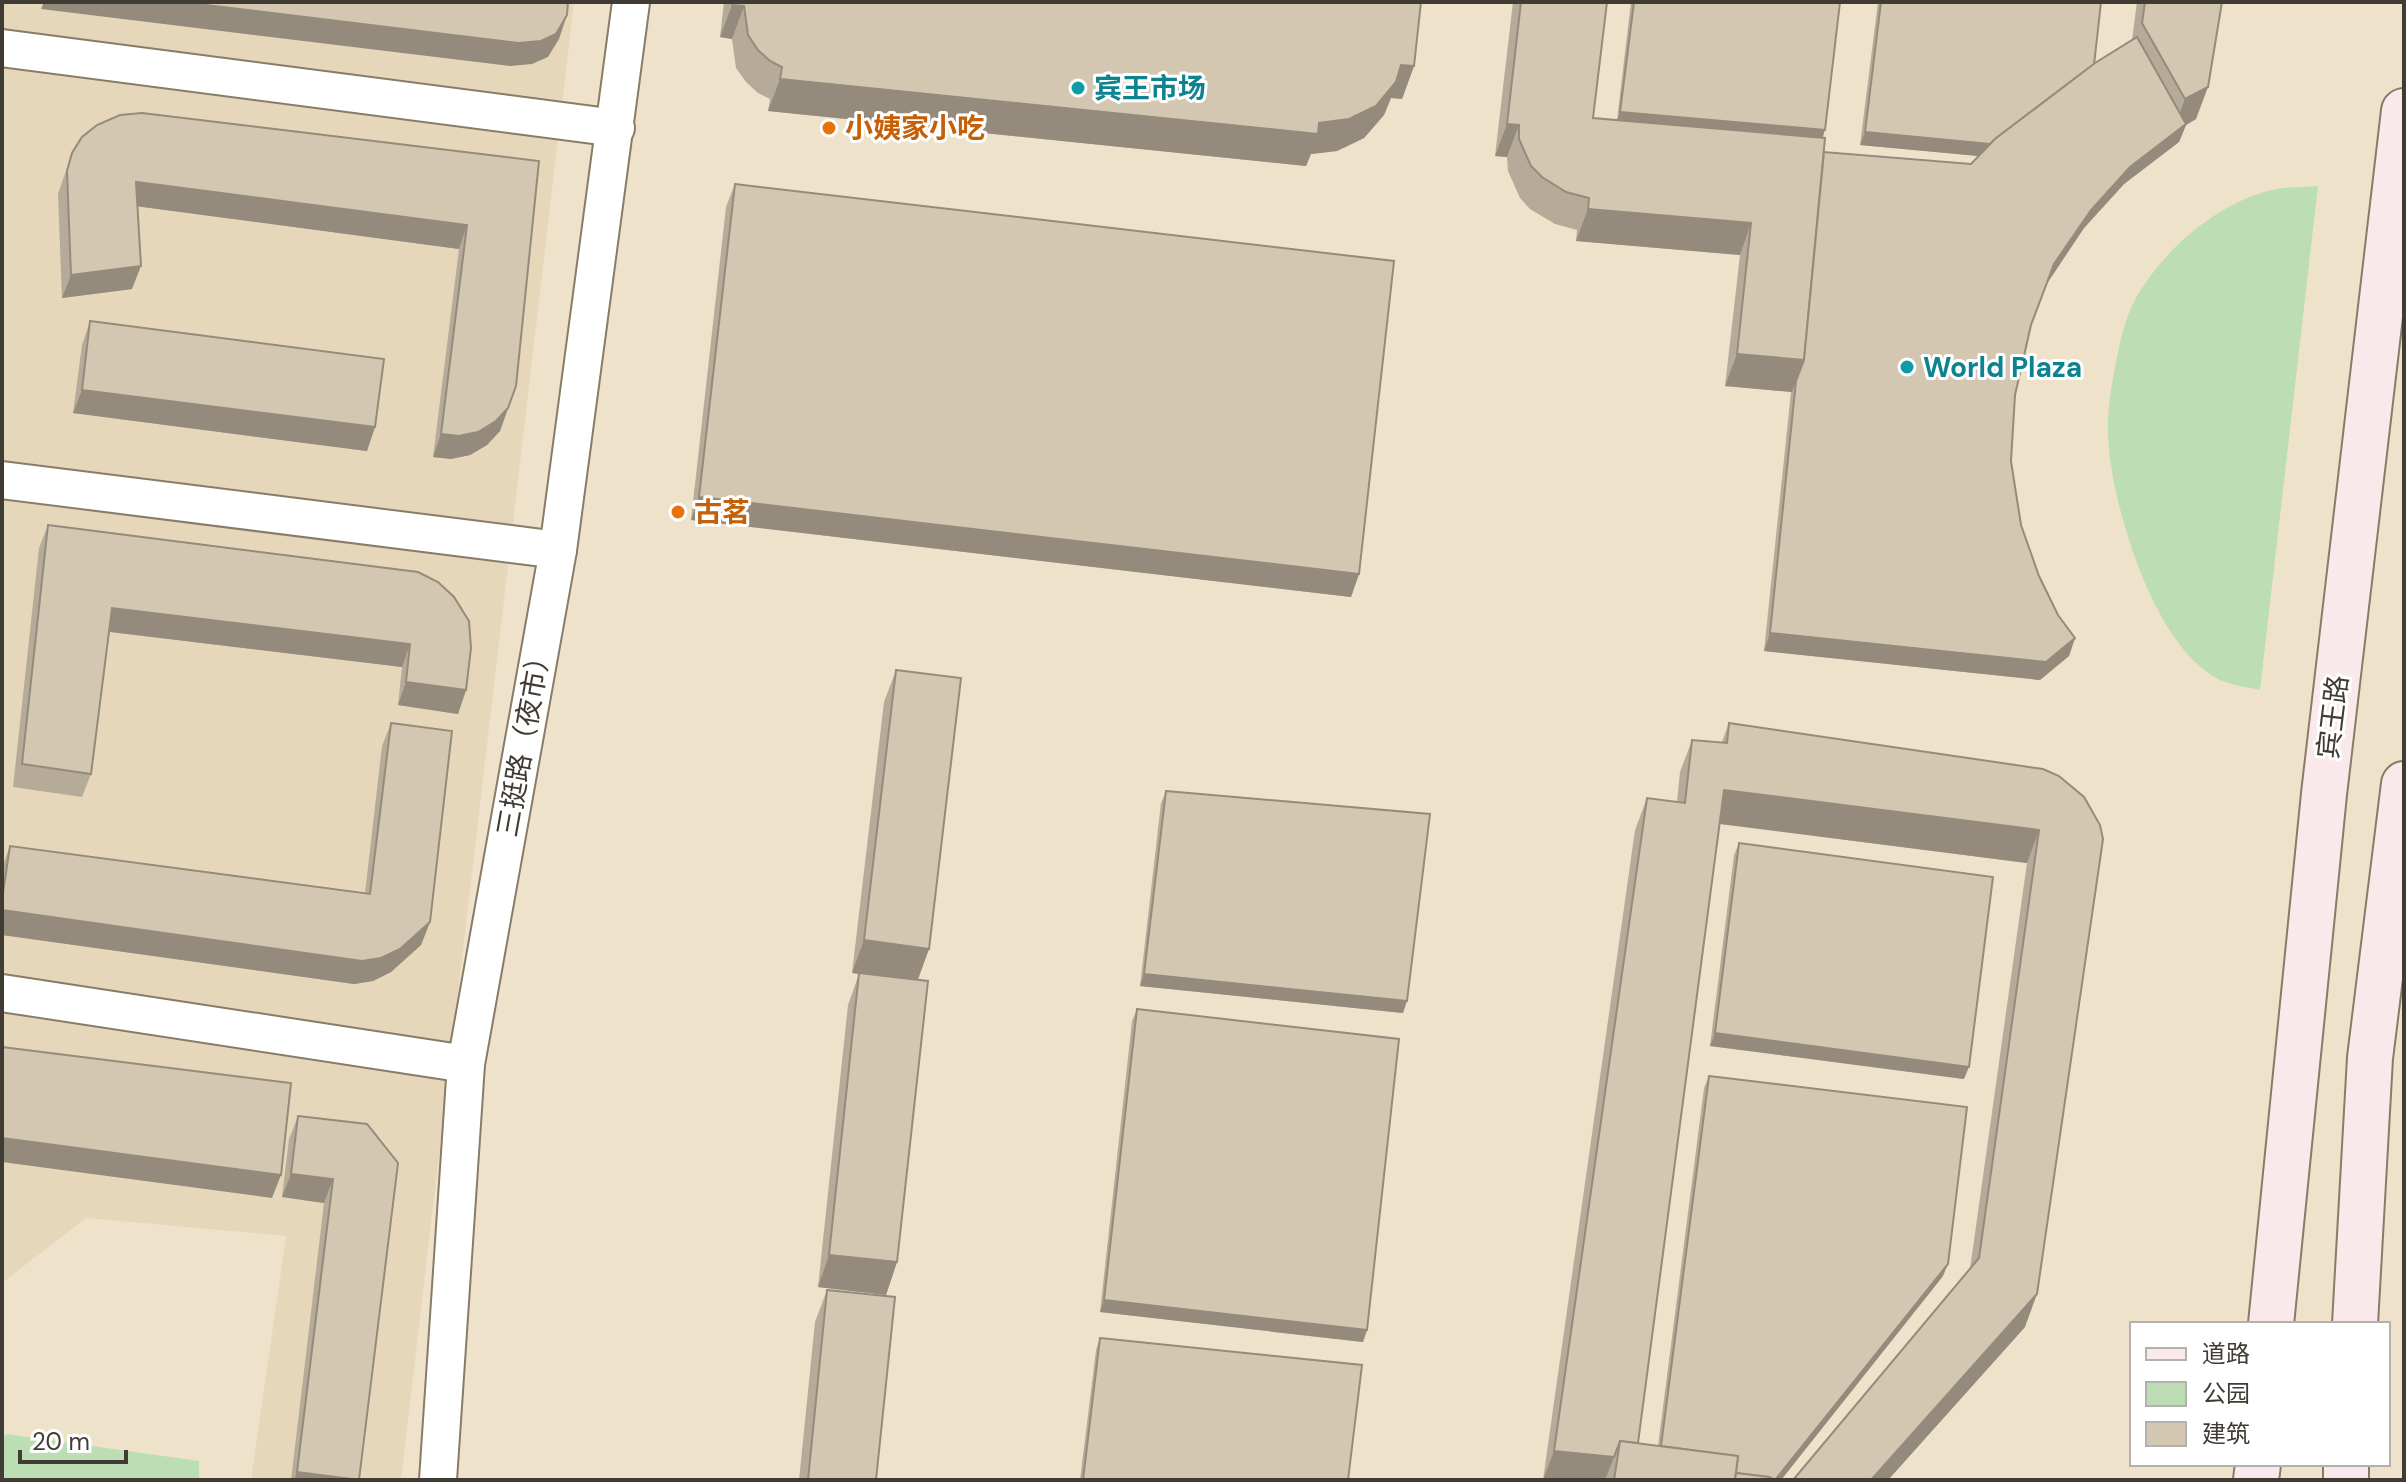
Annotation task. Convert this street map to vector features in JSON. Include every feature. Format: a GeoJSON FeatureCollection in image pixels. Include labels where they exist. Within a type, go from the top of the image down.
{"type":"FeatureCollection","features":[{"type":"Feature","properties":{"kind":"main road","name":"宾王路"},"geometry":{"type":"LineString","coordinates":[[2271,1322],[2324,794],[2404,111]]}},
{"type":"Feature","properties":{"kind":"main road"},"geometry":{"type":"LineString","coordinates":[[2355,1322],[2370,1058],[2401,831],[2404,784]]}},
{"type":"Feature","properties":{"kind":"street","name":"三挺路（夜市）"},"geometry":{"type":"LineString","coordinates":[[438,1480],[466,1064],[558,550],[631,2]]}},
{"type":"Feature","properties":{"kind":"street"},"geometry":{"type":"LineString","coordinates":[[2,48],[616,128]]}},
{"type":"Feature","properties":{"kind":"street"},"geometry":{"type":"LineString","coordinates":[[2,480],[558,550]]}},
{"type":"Feature","properties":{"kind":"street"},"geometry":{"type":"LineString","coordinates":[[2,993],[466,1064]]}},
{"type":"Feature","properties":{"kind":"shaded area"},"geometry":{"type":"Polygon","coordinates":[[[2,2],[574,2],[401,1480],[251,1480],[286,1236],[86,1218],[2,1283],[2,2]]]}},
{"type":"Feature","properties":{"kind":"green space"},"geometry":{"type":"Polygon","coordinates":[[[2318,186],[2260,690],[2225,682],[2208,673],[2193,660],[2167,626],[2147,588],[2124,523],[2111,464],[2108,418],[2119,347],[2128,316],[2136,297],[2169,254],[2202,224],[2241,201],[2282,188],[2318,186]]]}},
{"type":"Feature","properties":{"kind":"green space"},"geometry":{"type":"Polygon","coordinates":[[[7,1434],[199,1461],[199,1480],[2,1480],[2,1437],[7,1434]]]}},
{"type":"Feature","properties":{"kind":"building"},"geometry":{"type":"Polygon","coordinates":[[[181,2],[568,2],[567,15],[556,34],[541,41],[518,43],[181,2]]]}},
{"type":"Feature","properties":{"kind":"building","name":"宾王市场"},"geometry":{"type":"Polygon","coordinates":[[[732,2],[1421,2],[1414,66],[1401,65],[1396,82],[1376,106],[1349,119],[1319,123],[1318,134],[780,79],[782,67],[758,50],[748,35],[744,6],[732,5],[732,2]]]}},
{"type":"Feature","properties":{"kind":"building"},"geometry":{"type":"Polygon","coordinates":[[[1521,2],[1607,2],[1593,118],[1825,138],[1804,360],[1737,354],[1751,223],[1588,209],[1589,198],[1566,192],[1531,166],[1519,139],[1519,125],[1507,124],[1521,2]]]}},
{"type":"Feature","properties":{"kind":"building"},"geometry":{"type":"Polygon","coordinates":[[[1634,2],[1840,2],[1825,130],[1620,112],[1634,2]]]}},
{"type":"Feature","properties":{"kind":"building"},"geometry":{"type":"Polygon","coordinates":[[[1881,2],[2101,2],[2094,65],[1990,144],[1865,132],[1881,2]]]}},
{"type":"Feature","properties":{"kind":"building"},"geometry":{"type":"Polygon","coordinates":[[[2145,2],[2222,2],[2208,87],[2185,99],[2142,23],[2145,2]]]}},
{"type":"Feature","properties":{"kind":"building","name":"World Plaza"},"geometry":{"type":"Polygon","coordinates":[[[2137,37],[2186,124],[2130,167],[2091,210],[2054,264],[2031,325],[2015,395],[2011,461],[2021,525],[2039,576],[2058,615],[2075,638],[2046,662],[1770,633],[1796,381],[1804,360],[1824,152],[1971,164],[1995,139],[2095,63],[2137,37]]]}},
{"type":"Feature","properties":{"kind":"building"},"geometry":{"type":"Polygon","coordinates":[[[142,113],[539,161],[516,386],[508,408],[496,421],[478,432],[459,436],[441,434],[467,225],[136,182],[141,266],[71,275],[67,171],[72,153],[82,137],[97,125],[120,115],[142,113]]]}},
{"type":"Feature","properties":{"kind":"building"},"geometry":{"type":"Polygon","coordinates":[[[735,184],[1394,261],[1359,574],[699,497],[735,184]]]}},
{"type":"Feature","properties":{"kind":"building"},"geometry":{"type":"Polygon","coordinates":[[[90,321],[384,359],[375,427],[82,390],[90,321]]]}},
{"type":"Feature","properties":{"kind":"building"},"geometry":{"type":"Polygon","coordinates":[[[48,525],[418,572],[438,582],[454,597],[469,621],[471,648],[466,690],[406,682],[410,644],[112,608],[91,774],[22,764],[48,525]]]}},
{"type":"Feature","properties":{"kind":"building"},"geometry":{"type":"Polygon","coordinates":[[[896,670],[961,678],[929,949],[864,940],[896,670]]]}},
{"type":"Feature","properties":{"kind":"building"},"geometry":{"type":"Polygon","coordinates":[[[391,723],[452,731],[430,922],[400,949],[381,958],[362,961],[2,910],[10,846],[370,894],[391,723]]]}},
{"type":"Feature","properties":{"kind":"building"},"geometry":{"type":"Polygon","coordinates":[[[1729,723],[2043,769],[2059,776],[2084,797],[2100,825],[2103,839],[2037,1294],[1871,1480],[1793,1480],[1979,1258],[2039,830],[1724,790],[1638,1443],[1620,1441],[1614,1457],[1554,1451],[1647,798],[1685,803],[1692,740],[1727,743],[1729,723]]]}},
{"type":"Feature","properties":{"kind":"building"},"geometry":{"type":"Polygon","coordinates":[[[1166,791],[1430,814],[1407,1001],[1144,974],[1166,791]]]}},
{"type":"Feature","properties":{"kind":"building"},"geometry":{"type":"Polygon","coordinates":[[[1739,843],[1993,877],[1969,1067],[1715,1033],[1739,843]]]}},
{"type":"Feature","properties":{"kind":"building"},"geometry":{"type":"Polygon","coordinates":[[[859,973],[928,981],[897,1262],[829,1255],[859,973]]]}},
{"type":"Feature","properties":{"kind":"building"},"geometry":{"type":"Polygon","coordinates":[[[1137,1009],[1399,1039],[1367,1330],[1104,1300],[1137,1009]]]}},
{"type":"Feature","properties":{"kind":"building"},"geometry":{"type":"Polygon","coordinates":[[[2,1047],[291,1083],[281,1175],[2,1138],[2,1047]]]}},
{"type":"Feature","properties":{"kind":"building"},"geometry":{"type":"Polygon","coordinates":[[[1709,1076],[1967,1107],[1948,1264],[1775,1480],[1736,1473],[1738,1456],[1661,1446],[1709,1076]]]}},
{"type":"Feature","properties":{"kind":"building"},"geometry":{"type":"Polygon","coordinates":[[[298,1116],[367,1124],[398,1163],[359,1480],[297,1472],[333,1179],[291,1174],[298,1116]]]}},
{"type":"Feature","properties":{"kind":"building"},"geometry":{"type":"Polygon","coordinates":[[[827,1290],[895,1297],[876,1480],[808,1480],[827,1290]]]}},
{"type":"Feature","properties":{"kind":"building"},"geometry":{"type":"Polygon","coordinates":[[[1100,1338],[1362,1365],[1348,1480],[1083,1480],[1100,1338]]]}},
{"type":"Feature","properties":{"kind":"building"},"geometry":{"type":"Polygon","coordinates":[[[1620,1441],[1738,1456],[1735,1480],[1614,1480],[1620,1441]]]}},
{"type":"Feature","properties":{"kind":"building"},"geometry":{"type":"Polygon","coordinates":[[[1736,1473],[1769,1477],[1774,1480],[1735,1480],[1736,1473]]]}},
{"type":"Feature","properties":{"kind":"place","name":"宾王市场"},"geometry":{"type":"Point","coordinates":[1078,88]}},
{"type":"Feature","properties":{"kind":"place","name":"小姨家小吃"},"geometry":{"type":"Point","coordinates":[829,128]}},
{"type":"Feature","properties":{"kind":"place","name":"World Plaza"},"geometry":{"type":"Point","coordinates":[1907,367]}},
{"type":"Feature","properties":{"kind":"place","name":"古茗"},"geometry":{"type":"Point","coordinates":[678,512]}}]}
